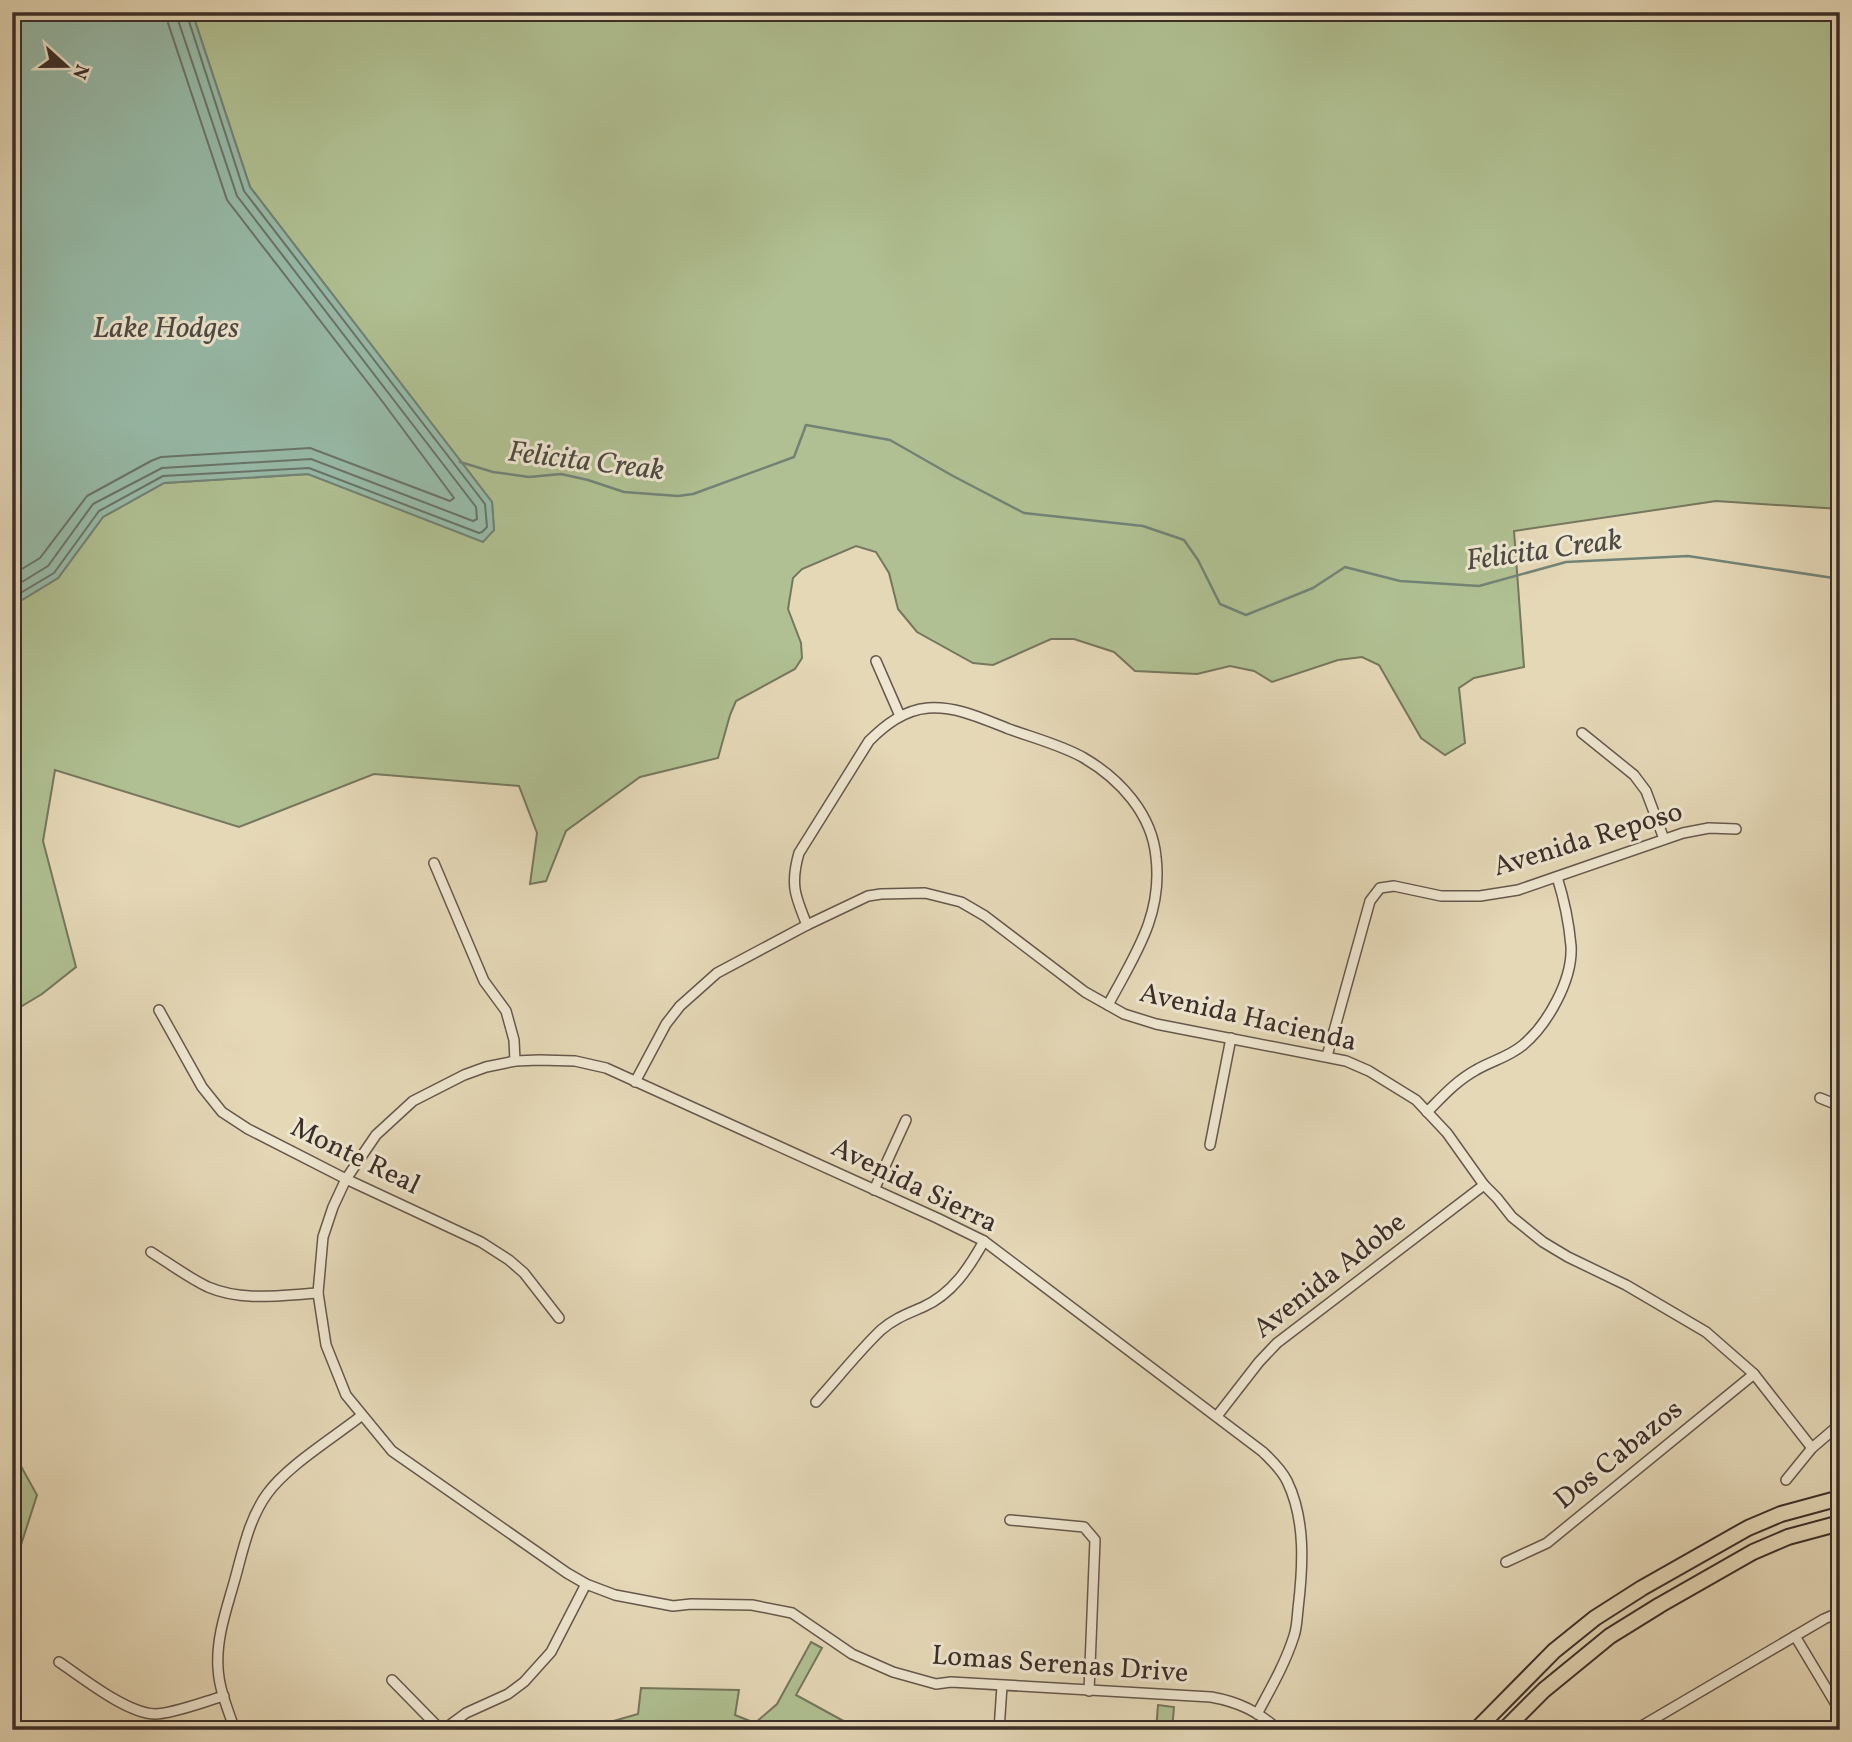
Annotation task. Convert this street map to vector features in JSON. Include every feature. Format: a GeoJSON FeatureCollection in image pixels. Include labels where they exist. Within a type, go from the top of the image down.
{"type":"FeatureCollection","features":[{"type":"Feature","properties":{"kind":"main road"},"geometry":{"type":"LineString","coordinates":[[1476,1730],[1554,1651],[1618,1603],[1748,1528],[1781,1514],[1840,1498]]}},
{"type":"Feature","properties":{"kind":"main road"},"geometry":{"type":"LineString","coordinates":[[1504,1730],[1544,1690],[1602,1643],[1660,1605],[1753,1552],[1788,1537],[1840,1522]]}},
{"type":"Feature","properties":{"kind":"street"},"geometry":{"type":"LineString","coordinates":[[876,661],[900,716]]}},
{"type":"Feature","properties":{"kind":"street"},"geometry":{"type":"LineString","coordinates":[[807,925],[795,894],[794,870],[799,853],[869,741],[900,716],[925,708],[949,708],[1082,757],[1113,778],[1139,808],[1156,853],[1158,880],[1153,913],[1143,940],[1108,1005]]}},
{"type":"Feature","properties":{"kind":"street"},"geometry":{"type":"LineString","coordinates":[[1582,733],[1634,775],[1646,791],[1664,839]]}},
{"type":"Feature","properties":{"kind":"street","name":"Avenida Reposo"},"geometry":{"type":"LineString","coordinates":[[1327,1056],[1370,901],[1380,888],[1394,886],[1441,896],[1480,896],[1518,890],[1683,833],[1709,828],[1736,829]]}},
{"type":"Feature","properties":{"kind":"street"},"geometry":{"type":"LineString","coordinates":[[434,863],[484,981],[506,1011],[514,1040],[515,1061]]}},
{"type":"Feature","properties":{"kind":"street"},"geometry":{"type":"LineString","coordinates":[[1427,1112],[1458,1081],[1524,1044],[1547,1018],[1562,990],[1571,947],[1563,895],[1557,877]]}},
{"type":"Feature","properties":{"kind":"street","name":"Avenida Hacienda"},"geometry":{"type":"LineString","coordinates":[[635,1082],[666,1024],[717,973],[868,896],[925,893],[961,902],[985,916],[1085,992],[1124,1014],[1156,1024],[1346,1061],[1369,1071],[1416,1100],[1447,1133],[1484,1185],[1512,1217],[1543,1242],[1568,1257],[1626,1285],[1706,1332],[1754,1374],[1812,1448]]}},
{"type":"Feature","properties":{"kind":"street","name":"Monte Real"},"geometry":{"type":"LineString","coordinates":[[159,1010],[202,1087],[222,1111],[248,1129],[346,1179],[481,1242],[524,1273],[559,1318]]}},
{"type":"Feature","properties":{"kind":"street"},"geometry":{"type":"LineString","coordinates":[[1210,1146],[1231,1038]]}},
{"type":"Feature","properties":{"kind":"street","name":"Avenida Sierra"},"geometry":{"type":"LineString","coordinates":[[346,1179],[376,1135],[413,1101],[464,1074],[515,1061],[576,1061],[606,1068],[984,1241],[1263,1452],[1279,1468],[1287,1481],[1300,1521],[1302,1577],[1295,1632],[1281,1670],[1257,1714]]}},
{"type":"Feature","properties":{"kind":"street"},"geometry":{"type":"LineString","coordinates":[[1820,1098],[1840,1106]]}},
{"type":"Feature","properties":{"kind":"street"},"geometry":{"type":"LineString","coordinates":[[874,1190],[906,1119]]}},
{"type":"Feature","properties":{"kind":"street","name":"Lomas Serenas Drive"},"geometry":{"type":"LineString","coordinates":[[346,1179],[323,1237],[318,1293],[326,1345],[346,1395],[392,1451],[567,1573],[615,1595],[673,1606],[752,1605],[792,1613],[852,1654],[893,1672],[936,1684],[951,1682],[1211,1697],[1233,1701],[1279,1730]]}},
{"type":"Feature","properties":{"kind":"street","name":"Avenida Adobe"},"geometry":{"type":"LineString","coordinates":[[1217,1416],[1277,1343],[1484,1185]]}},
{"type":"Feature","properties":{"kind":"street"},"geometry":{"type":"LineString","coordinates":[[816,1402],[882,1330],[953,1287],[970,1266],[984,1241]]}},
{"type":"Feature","properties":{"kind":"street"},"geometry":{"type":"LineString","coordinates":[[151,1252],[206,1286],[219,1291],[249,1297],[318,1293]]}},
{"type":"Feature","properties":{"kind":"street","name":"Dos Cabazos"},"geometry":{"type":"LineString","coordinates":[[1506,1562],[1548,1543],[1754,1374]]}},
{"type":"Feature","properties":{"kind":"street"},"geometry":{"type":"LineString","coordinates":[[235,1730],[218,1668],[220,1631],[247,1533],[267,1493],[286,1473],[361,1416]]}},
{"type":"Feature","properties":{"kind":"street"},"geometry":{"type":"LineString","coordinates":[[1786,1480],[1812,1448],[1840,1424]]}},
{"type":"Feature","properties":{"kind":"street"},"geometry":{"type":"LineString","coordinates":[[1010,1520],[1084,1527],[1095,1540],[1089,1691]]}},
{"type":"Feature","properties":{"kind":"street"},"geometry":{"type":"LineString","coordinates":[[392,1680],[442,1730],[466,1713],[508,1694],[524,1682],[551,1653],[586,1584]]}},
{"type":"Feature","properties":{"kind":"street"},"geometry":{"type":"LineString","coordinates":[[1635,1730],[1840,1612]]}},
{"type":"Feature","properties":{"kind":"street"},"geometry":{"type":"LineString","coordinates":[[1796,1636],[1840,1711]]}},
{"type":"Feature","properties":{"kind":"street"},"geometry":{"type":"LineString","coordinates":[[59,1662],[121,1704],[153,1714],[224,1696]]}},
{"type":"Feature","properties":{"kind":"street"},"geometry":{"type":"LineString","coordinates":[[999,1730],[1002,1686]]}},
{"type":"Feature","properties":{"kind":"shaded area"},"geometry":{"type":"Polygon","coordinates":[[[192,12],[1840,12],[1840,509],[1716,501],[1514,531],[1524,667],[1474,678],[1459,688],[1465,743],[1445,755],[1421,738],[1379,665],[1362,657],[1338,660],[1272,682],[1254,671],[1230,666],[1197,674],[1135,671],[1114,652],[1074,639],[1051,639],[993,665],[973,663],[917,632],[898,609],[889,573],[876,552],[856,546],[802,569],[793,578],[788,609],[801,643],[802,658],[795,669],[736,701],[718,758],[640,777],[566,831],[546,881],[530,884],[537,833],[519,786],[374,774],[239,827],[55,770],[43,841],[76,967],[42,994],[12,1012],[12,606],[58,578],[103,517],[164,483],[308,474],[482,541],[494,530],[492,502],[250,187],[192,12]]]}},
{"type":"Feature","properties":{"kind":"shaded area"},"geometry":{"type":"Polygon","coordinates":[[[12,1450],[37,1495],[12,1573],[12,1450]]]}},
{"type":"Feature","properties":{"kind":"shaded area"},"geometry":{"type":"Polygon","coordinates":[[[811,1642],[822,1648],[796,1695],[860,1730],[582,1730],[638,1714],[641,1688],[739,1690],[735,1715],[755,1723],[777,1704],[811,1642]]]}},
{"type":"Feature","properties":{"kind":"shaded area"},"geometry":{"type":"Polygon","coordinates":[[[1158,1705],[1174,1707],[1172,1730],[1156,1730],[1158,1705]]]}},
{"type":"Feature","properties":{"kind":"water","name":"Lake Hodges"},"geometry":{"type":"Polygon","coordinates":[[[12,12],[192,12],[250,187],[492,502],[494,530],[483,542],[308,474],[164,483],[103,517],[58,578],[12,606],[12,12]]]}},
{"type":"Feature","properties":{"kind":"waterway","name":"Felicita Creak"},"geometry":{"type":"LineString","coordinates":[[460,462],[493,472],[529,477],[561,474],[624,492],[678,496],[693,494],[794,457],[806,425],[890,440],[1024,513],[1143,526],[1184,540],[1198,560],[1220,604],[1246,615],[1313,588],[1345,567],[1400,581],[1479,586],[1566,562],[1688,556],[1840,579]]}}]}
